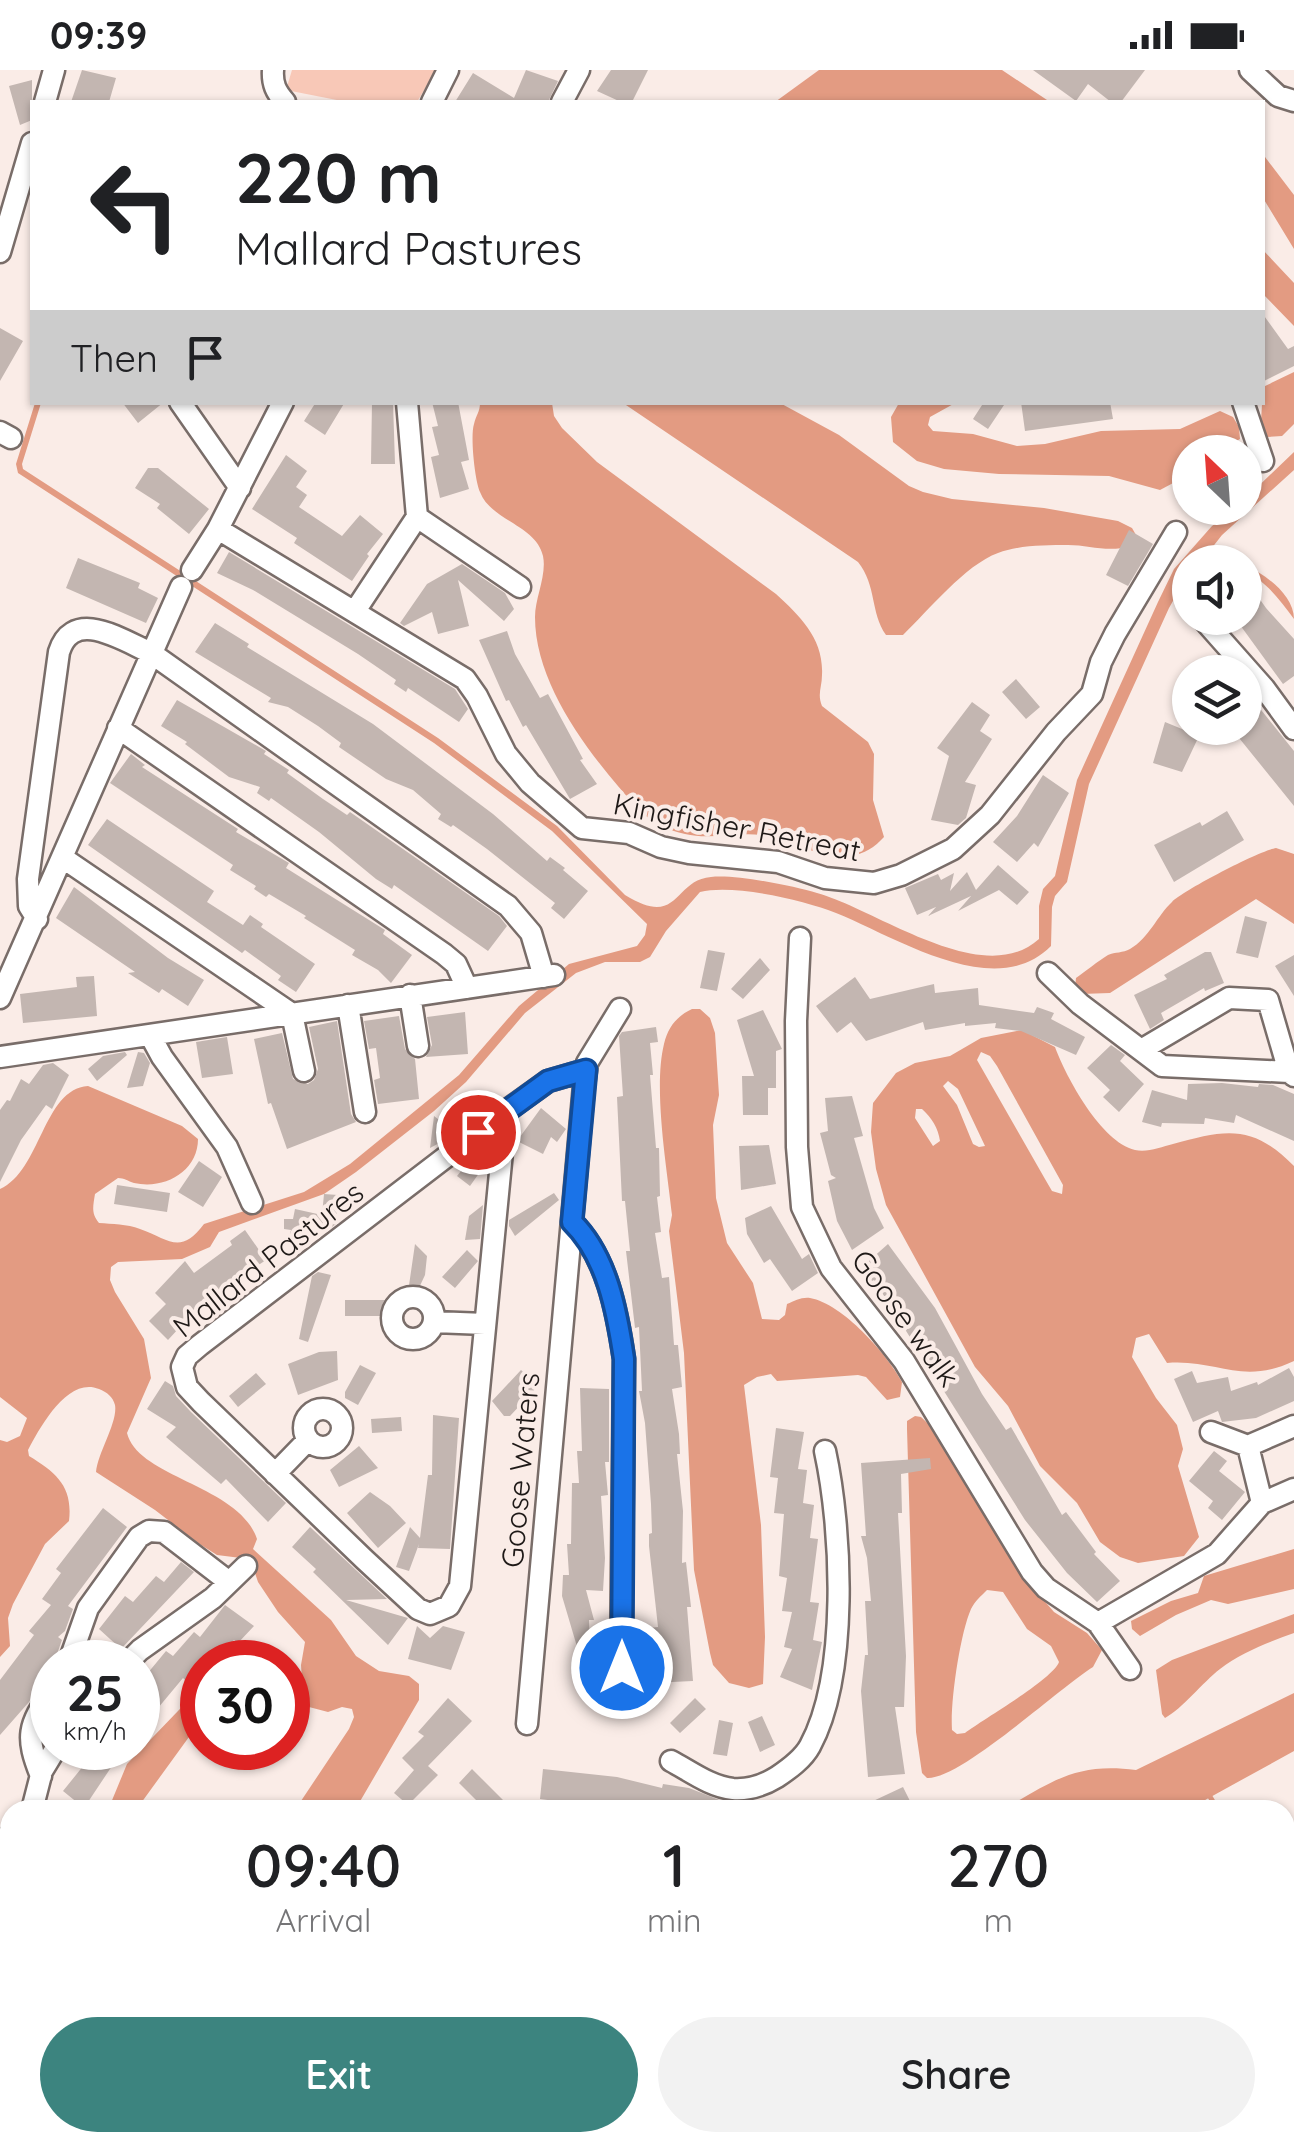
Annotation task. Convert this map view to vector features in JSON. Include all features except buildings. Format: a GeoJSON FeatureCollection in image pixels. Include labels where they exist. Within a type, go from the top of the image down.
{"type":"FeatureCollection","features":[{"type":"Feature","properties":{"kind":"street"},"geometry":{"type":"LineString","coordinates":[[45,100],[54,70]]}},
{"type":"Feature","properties":{"kind":"street"},"geometry":{"type":"LineString","coordinates":[[273,70],[272,81],[282,100]]}},
{"type":"Feature","properties":{"kind":"street"},"geometry":{"type":"LineString","coordinates":[[433,100],[448,70]]}},
{"type":"Feature","properties":{"kind":"street"},"geometry":{"type":"LineString","coordinates":[[563,100],[579,70]]}},
{"type":"Feature","properties":{"kind":"street"},"geometry":{"type":"LineString","coordinates":[[1250,70],[1278,96],[1294,101]]}},
{"type":"Feature","properties":{"kind":"street"},"geometry":{"type":"LineString","coordinates":[[0,252],[30,150]]}},
{"type":"Feature","properties":{"kind":"street"},"geometry":{"type":"LineString","coordinates":[[182,405],[240,488]]}},
{"type":"Feature","properties":{"kind":"street"},"geometry":{"type":"LineString","coordinates":[[0,998],[186,578],[218,529],[282,405]]}},
{"type":"Feature","properties":{"kind":"street"},"geometry":{"type":"LineString","coordinates":[[218,529],[355,611],[417,517],[408,405]]}},
{"type":"Feature","properties":{"kind":"street"},"geometry":{"type":"LineString","coordinates":[[1244,405],[1263,461]]}},
{"type":"Feature","properties":{"kind":"street"},"geometry":{"type":"LineString","coordinates":[[417,517],[520,587]]}},
{"type":"Feature","properties":{"kind":"street","name":"Kingfisher Retreat"},"geometry":{"type":"LineString","coordinates":[[355,611],[465,679],[506,754],[530,783],[582,828],[629,833],[689,854],[778,862],[825,878],[874,882],[901,876],[953,849],[990,815],[1056,732],[1092,694],[1101,662],[1115,634],[1176,532]]}},
{"type":"Feature","properties":{"kind":"street"},"geometry":{"type":"LineString","coordinates":[[0,1057],[549,976],[532,933],[508,906],[151,653],[96,629],[78,629],[63,641],[28,879],[29,906],[37,919]]}},
{"type":"Feature","properties":{"kind":"street"},"geometry":{"type":"LineString","coordinates":[[1217,635],[1294,729]]}},
{"type":"Feature","properties":{"kind":"street"},"geometry":{"type":"LineString","coordinates":[[118,728],[444,954],[463,974],[467,988]]}},
{"type":"Feature","properties":{"kind":"street"},"geometry":{"type":"LineString","coordinates":[[63,858],[292,1014],[304,1071]]}},
{"type":"Feature","properties":{"kind":"street","name":"Goose walk"},"geometry":{"type":"LineString","coordinates":[[800,938],[796,1021],[797,1147],[802,1206],[831,1268],[904,1360],[1032,1572],[1046,1588],[1098,1623],[1130,1669]]}},
{"type":"Feature","properties":{"kind":"street"},"geometry":{"type":"LineString","coordinates":[[1048,973],[1080,1004],[1140,1050],[1162,1066],[1292,1074],[1268,1000],[1229,998],[1140,1050]]}},
{"type":"Feature","properties":{"kind":"street"},"geometry":{"type":"LineString","coordinates":[[410,995],[418,1046]]}},
{"type":"Feature","properties":{"kind":"street"},"geometry":{"type":"LineString","coordinates":[[348,1006],[365,1112]]}},
{"type":"Feature","properties":{"kind":"street","name":"Goose Waters"},"geometry":{"type":"LineString","coordinates":[[527,1724],[586,1070],[594,1049],[620,1009]]}},
{"type":"Feature","properties":{"kind":"street"},"geometry":{"type":"LineString","coordinates":[[150,1035],[227,1147],[252,1203]]}},
{"type":"Feature","properties":{"kind":"street","name":"Mallard Pastures"},"geometry":{"type":"LineString","coordinates":[[506,1111],[460,1586],[449,1606],[430,1614],[418,1609],[275,1474],[187,1386],[182,1367],[187,1356],[506,1111],[548,1081],[586,1070]]}},
{"type":"Feature","properties":{"kind":"street"},"geometry":{"type":"LineString","coordinates":[[572,1222],[593,1248],[604,1275],[619,1325],[624,1359],[622,1668]]}},
{"type":"Feature","properties":{"kind":"street"},"geometry":{"type":"LineString","coordinates":[[434,1322],[485,1324]]}},
{"type":"Feature","properties":{"kind":"street"},"geometry":{"type":"LineString","coordinates":[[1211,1432],[1248,1446],[1294,1426]]}},
{"type":"Feature","properties":{"kind":"street"},"geometry":{"type":"LineString","coordinates":[[275,1474],[308,1440]]}},
{"type":"Feature","properties":{"kind":"street"},"geometry":{"type":"LineString","coordinates":[[1248,1446],[1262,1503]]}},
{"type":"Feature","properties":{"kind":"street"},"geometry":{"type":"LineString","coordinates":[[671,1761],[718,1786],[742,1789],[770,1781],[792,1767],[809,1748],[821,1719],[836,1641],[836,1539],[825,1450]]}},
{"type":"Feature","properties":{"kind":"street"},"geometry":{"type":"LineString","coordinates":[[1098,1623],[1217,1554],[1262,1503],[1294,1489]]}},
{"type":"Feature","properties":{"kind":"street"},"geometry":{"type":"LineString","coordinates":[[77,1640],[88,1608],[139,1537],[148,1532],[164,1532],[229,1582]]}},
{"type":"Feature","properties":{"kind":"street"},"geometry":{"type":"LineString","coordinates":[[156,1640],[246,1566]]}},
{"type":"Feature","properties":{"kind":"street"},"geometry":{"type":"LineString","coordinates":[[39,1770],[41,1776]]}},
{"type":"Feature","properties":{"kind":"street"},"geometry":{"type":"LineString","coordinates":[[35,1800],[44,1770]]}},
{"type":"Feature","properties":{"kind":"shaded area"},"geometry":{"type":"Polygon","coordinates":[[[292,70],[436,70],[418,100],[337,100],[286,90],[292,70]]]}},
{"type":"Feature","properties":{"kind":"shaded area"},"geometry":{"type":"Polygon","coordinates":[[[819,70],[1002,70],[1047,100],[778,100],[819,70]]]}},
{"type":"Feature","properties":{"kind":"shaded area"},"geometry":{"type":"Polygon","coordinates":[[[1265,157],[1294,195],[1294,249],[1265,201],[1265,157]]]}},
{"type":"Feature","properties":{"kind":"shaded area"},"geometry":{"type":"Polygon","coordinates":[[[1265,252],[1294,283],[1294,326],[1265,296],[1265,252]]]}},
{"type":"Feature","properties":{"kind":"shaded area"},"geometry":{"type":"Polygon","coordinates":[[[1294,372],[1294,424],[1282,436],[1267,437],[1261,421],[1265,386],[1294,372]]]}},
{"type":"Feature","properties":{"kind":"shaded area"},"geometry":{"type":"Polygon","coordinates":[[[34,405],[40,405],[23,469],[438,738],[557,826],[625,895],[643,904],[666,905],[689,886],[711,877],[764,881],[817,893],[929,941],[989,956],[1016,952],[1039,939],[1043,889],[1055,876],[1077,780],[1172,573],[1172,603],[1089,784],[1067,882],[1055,896],[1052,907],[1051,946],[1028,962],[1002,968],[974,967],[915,949],[806,903],[731,890],[700,892],[666,931],[650,957],[640,962],[605,962],[576,973],[525,1013],[466,1082],[434,1111],[324,1194],[219,1232],[210,1247],[182,1259],[118,1262],[111,1267],[110,1280],[115,1292],[144,1339],[151,1378],[127,1433],[135,1448],[149,1461],[231,1506],[247,1521],[257,1539],[253,1549],[331,1620],[356,1656],[379,1671],[409,1676],[419,1684],[419,1700],[361,1800],[302,1800],[349,1729],[354,1717],[352,1709],[342,1707],[328,1712],[310,1707],[310,1640],[303,1640],[278,1612],[254,1570],[241,1558],[217,1555],[96,1472],[115,1412],[111,1397],[99,1389],[88,1387],[66,1397],[28,1450],[29,1456],[61,1482],[68,1499],[69,1521],[45,1544],[13,1604],[8,1618],[10,1646],[0,1657],[0,1440],[7,1442],[20,1436],[27,1418],[0,1397],[0,1189],[25,1166],[61,1101],[88,1086],[182,1126],[198,1139],[192,1160],[178,1176],[157,1184],[118,1178],[95,1194],[96,1219],[99,1223],[135,1227],[174,1242],[188,1240],[204,1224],[304,1192],[350,1164],[459,1075],[519,1006],[569,964],[637,946],[647,924],[552,831],[434,743],[18,473],[16,464],[34,405]]]}},
{"type":"Feature","properties":{"kind":"shaded area"},"geometry":{"type":"Polygon","coordinates":[[[480,405],[552,405],[562,428],[597,462],[794,611],[819,650],[822,706],[868,742],[874,754],[873,800],[884,837],[881,841],[856,855],[828,855],[761,835],[685,834],[659,825],[638,809],[586,745],[545,670],[535,617],[543,556],[532,537],[494,510],[480,492],[473,438],[480,405]]]}},
{"type":"Feature","properties":{"kind":"shaded area"},"geometry":{"type":"Polygon","coordinates":[[[626,405],[784,405],[839,435],[923,492],[1118,521],[1132,528],[1136,535],[1130,546],[1122,548],[1042,545],[998,553],[960,578],[903,635],[886,635],[858,562],[626,405]]]}},
{"type":"Feature","properties":{"kind":"shaded area"},"geometry":{"type":"Polygon","coordinates":[[[898,405],[952,405],[930,417],[928,425],[933,431],[973,434],[1017,446],[1101,431],[1180,429],[1220,411],[1233,417],[1240,435],[1172,435],[1172,484],[1160,490],[1109,476],[944,469],[917,461],[893,442],[891,417],[898,405]]]}},
{"type":"Feature","properties":{"kind":"shaded area"},"geometry":{"type":"Polygon","coordinates":[[[1294,452],[1294,470],[1262,499],[1262,483],[1294,452]]]}},
{"type":"Feature","properties":{"kind":"shaded area"},"geometry":{"type":"Polygon","coordinates":[[[1213,525],[1233,525],[1214,545],[1195,545],[1213,525]]]}},
{"type":"Feature","properties":{"kind":"shaded area"},"geometry":{"type":"Polygon","coordinates":[[[1262,575],[1284,594],[1294,619],[1278,598],[1266,586],[1262,575]]]}},
{"type":"Feature","properties":{"kind":"shaded area"},"geometry":{"type":"Polygon","coordinates":[[[1276,848],[1294,854],[1294,924],[1256,899],[1110,993],[1081,994],[1075,987],[1076,978],[1100,960],[1137,944],[1179,896],[1276,848]]]}},
{"type":"Feature","properties":{"kind":"shaded area"},"geometry":{"type":"Polygon","coordinates":[[[692,1009],[700,1009],[710,1018],[715,1033],[719,1095],[713,1125],[716,1198],[727,1243],[753,1283],[762,1319],[779,1320],[785,1315],[787,1304],[801,1299],[823,1302],[863,1332],[902,1382],[900,1397],[887,1400],[866,1377],[858,1375],[777,1381],[771,1374],[744,1385],[761,1525],[765,1637],[763,1684],[749,1688],[729,1683],[713,1665],[694,1570],[684,1353],[669,1231],[672,1215],[660,1083],[668,1032],[692,1009]]]}},
{"type":"Feature","properties":{"kind":"shaded area"},"geometry":{"type":"Polygon","coordinates":[[[1022,1030],[1055,1047],[1076,1091],[1098,1122],[1122,1145],[1144,1151],[1208,1135],[1238,1134],[1265,1143],[1294,1166],[1294,1361],[1244,1372],[1167,1363],[1149,1334],[1136,1338],[1132,1357],[1177,1425],[1183,1449],[1178,1466],[1199,1537],[1184,1556],[1138,1563],[1120,1557],[1100,1542],[1077,1503],[1040,1466],[1008,1406],[975,1367],[886,1205],[871,1132],[873,1103],[896,1073],[915,1063],[950,1056],[981,1038],[1022,1030]],[[981,1052],[977,1060],[1052,1191],[1062,1194],[1063,1185],[997,1066],[981,1052]],[[948,1081],[943,1086],[957,1105],[973,1144],[985,1146],[958,1089],[948,1081]],[[916,1109],[915,1118],[933,1146],[940,1141],[934,1124],[922,1109],[916,1109]]]}},
{"type":"Feature","properties":{"kind":"shaded area"},"geometry":{"type":"Polygon","coordinates":[[[921,1417],[939,1434],[1021,1574],[1054,1612],[1087,1633],[1102,1650],[1093,1667],[985,1750],[942,1775],[927,1778],[922,1773],[916,1732],[907,1421],[921,1417]],[[987,1590],[967,1620],[953,1703],[952,1730],[957,1734],[965,1733],[1032,1688],[1059,1662],[1051,1646],[1027,1629],[1003,1592],[987,1590]]]}},
{"type":"Feature","properties":{"kind":"shaded area"},"geometry":{"type":"Polygon","coordinates":[[[1294,1549],[1294,1589],[1228,1604],[1211,1600],[1140,1636],[1132,1629],[1131,1621],[1171,1601],[1198,1593],[1204,1576],[1294,1549]]]}},
{"type":"Feature","properties":{"kind":"shaded area"},"geometry":{"type":"Polygon","coordinates":[[[1294,1614],[1294,1633],[1228,1663],[1165,1718],[1156,1670],[1172,1660],[1294,1614]]]}},
{"type":"Feature","properties":{"kind":"shaded area"},"geometry":{"type":"Polygon","coordinates":[[[1294,1693],[1294,1751],[1205,1800],[1020,1800],[1080,1772],[1136,1770],[1294,1693]]]}},
{"type":"Feature","properties":{"kind":"shaded area"},"geometry":{"type":"Polygon","coordinates":[[[180,1709],[180,1749],[143,1800],[112,1800],[125,1770],[160,1770],[160,1730],[180,1709]]]}},
{"type":"Feature","properties":{"kind":"waterway"},"geometry":{"type":"LineString","coordinates":[[1209,1795],[1212,1800]]}},
{"type":"Feature","properties":{"kind":"route"},"geometry":{"type":"LineString","coordinates":[[478,1132],[548,1081],[586,1070],[572,1222],[593,1248],[604,1275],[619,1325],[624,1359],[622,1668]]}}]}
